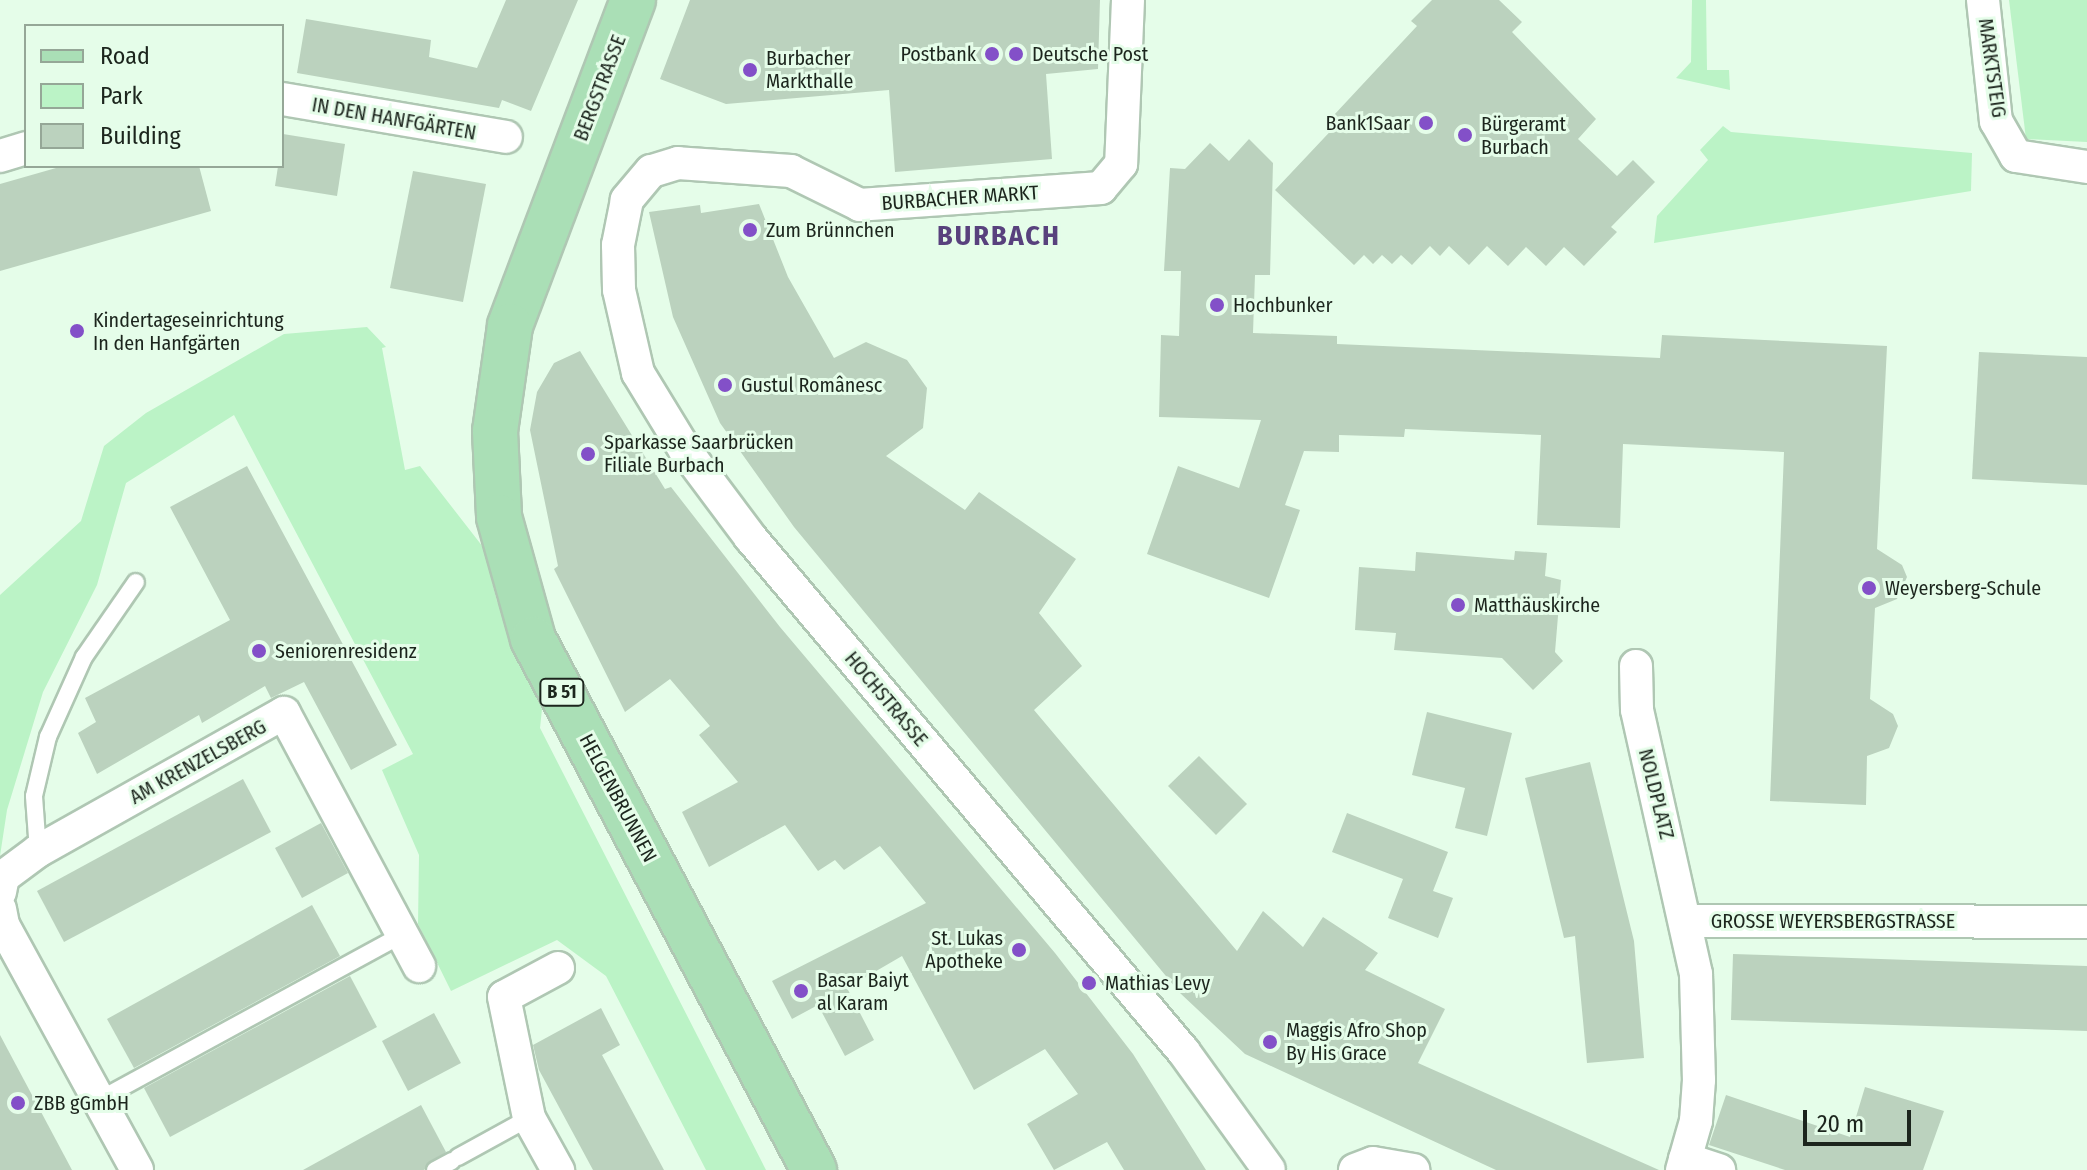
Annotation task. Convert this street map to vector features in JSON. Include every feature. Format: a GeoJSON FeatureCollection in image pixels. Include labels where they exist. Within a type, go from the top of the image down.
{"type":"FeatureCollection","features":[{"type":"Feature","properties":{"kind":"main road","name":"BERGSTRASSE"},"geometry":{"type":"LineString","coordinates":[[566,175],[633,0]]}},
{"type":"Feature","properties":{"kind":"main road","name":"HELGENBRUNNEN"},"geometry":{"type":"LineString","coordinates":[[566,175],[510,326],[499,385],[494,448],[504,550],[533,639],[814,1170]]}},
{"type":"Feature","properties":{"kind":"street","name":"BURBACHER MARKT"},"geometry":{"type":"LineString","coordinates":[[639,182],[651,171],[678,163],[763,166],[814,179],[860,205],[1101,188],[1121,164],[1128,0]]}},
{"type":"Feature","properties":{"kind":"street","name":"MARKTSTEIG"},"geometry":{"type":"LineString","coordinates":[[1983,0],[1996,121],[2016,156],[2087,167]]}},
{"type":"Feature","properties":{"kind":"street","name":"IN DEN HANFGÄRTEN"},"geometry":{"type":"LineString","coordinates":[[284,99],[506,137]]}},
{"type":"Feature","properties":{"kind":"street"},"geometry":{"type":"LineString","coordinates":[[0,156],[24,149]]}},
{"type":"Feature","properties":{"kind":"street","name":"HOCHSTRASSE"},"geometry":{"type":"LineString","coordinates":[[639,182],[627,200],[618,245],[627,334],[638,373],[685,450],[760,549],[1184,1052],[1269,1170]]}},
{"type":"Feature","properties":{"kind":"street","name":"NOLDPLATZ"},"geometry":{"type":"LineString","coordinates":[[1636,666],[1637,710],[1687,921]]}},
{"type":"Feature","properties":{"kind":"street","name":"AM KRENZELSBERG"},"geometry":{"type":"LineString","coordinates":[[0,892],[3,877],[38,851],[284,713],[419,966]]}},
{"type":"Feature","properties":{"kind":"street"},"geometry":{"type":"LineString","coordinates":[[0,909],[3,925],[137,1170]]}},
{"type":"Feature","properties":{"kind":"street","name":"GROSSE WEYERSBERGSTRASSE"},"geometry":{"type":"LineString","coordinates":[[1684,1165],[1696,1121],[1699,1080],[1696,974],[1687,921],[2087,922]]}},
{"type":"Feature","properties":{"kind":"street"},"geometry":{"type":"LineString","coordinates":[[558,968],[504,997],[529,1118],[558,1170]]}},
{"type":"Feature","properties":{"kind":"street"},"geometry":{"type":"LineString","coordinates":[[1355,1170],[1373,1163],[1413,1170]]}},
{"type":"Feature","properties":{"kind":"street"},"geometry":{"type":"LineString","coordinates":[[1684,1165],[1719,1170]]}},
{"type":"Feature","properties":{"kind":"lane"},"geometry":{"type":"LineString","coordinates":[[38,851],[33,808],[48,737],[84,657],[136,582]]}},
{"type":"Feature","properties":{"kind":"lane"},"geometry":{"type":"LineString","coordinates":[[99,1100],[403,934]]}},
{"type":"Feature","properties":{"kind":"lane"},"geometry":{"type":"LineString","coordinates":[[435,1170],[529,1118]]}},
{"type":"Feature","properties":{"kind":"green space"},"geometry":{"type":"Polygon","coordinates":[[[1692,0],[1706,0],[1707,70],[1729,70],[1730,90],[1676,78],[1691,62],[1692,0]]]}},
{"type":"Feature","properties":{"kind":"green space"},"geometry":{"type":"Polygon","coordinates":[[[2009,0],[2087,0],[2087,142],[2026,139],[2009,0]]]}},
{"type":"Feature","properties":{"kind":"green space"},"geometry":{"type":"Polygon","coordinates":[[[1723,126],[1731,132],[1972,153],[1971,191],[1654,243],[1657,216],[1708,160],[1700,150],[1723,126]]]}},
{"type":"Feature","properties":{"kind":"green space"},"geometry":{"type":"Polygon","coordinates":[[[367,327],[386,347],[382,348],[405,470],[420,466],[483,547],[497,601],[542,709],[540,728],[766,1170],[706,1170],[606,976],[557,940],[451,991],[418,924],[419,855],[382,770],[413,754],[234,415],[126,483],[97,585],[43,692],[7,810],[0,856],[0,595],[81,521],[104,446],[146,413],[284,334],[367,327]]]}},
{"type":"Feature","properties":{"kind":"building"},"geometry":{"type":"Polygon","coordinates":[[[506,0],[578,0],[531,111],[502,100],[499,108],[297,73],[306,19],[431,40],[429,57],[477,68],[506,0]]]}},
{"type":"Feature","properties":{"kind":"building"},"geometry":{"type":"Polygon","coordinates":[[[690,0],[1100,0],[1098,69],[1046,74],[1052,159],[895,172],[889,90],[726,104],[660,79],[690,0]]]}},
{"type":"Feature","properties":{"kind":"building","name":"Bürgeramt Burbach"},"geometry":{"type":"Polygon","coordinates":[[[1432,0],[1499,0],[1522,22],[1512,32],[1596,119],[1578,139],[1617,176],[1633,160],[1655,182],[1611,227],[1617,232],[1584,266],[1564,247],[1546,266],[1526,247],[1508,266],[1487,246],[1469,265],[1449,246],[1440,256],[1430,246],[1412,265],[1401,255],[1392,264],[1382,255],[1373,264],[1364,255],[1354,265],[1275,190],[1340,121],[1334,115],[1417,26],[1411,21],[1432,0]]]}},
{"type":"Feature","properties":{"kind":"building"},"geometry":{"type":"Polygon","coordinates":[[[284,134],[345,144],[337,196],[275,186],[278,168],[284,168],[284,134]]]}},
{"type":"Feature","properties":{"kind":"building"},"geometry":{"type":"Polygon","coordinates":[[[1249,139],[1273,163],[1270,275],[1255,275],[1253,333],[1337,336],[1337,344],[1660,358],[1662,335],[1887,346],[1877,549],[1902,565],[1907,577],[1897,599],[1875,608],[1870,699],[1893,714],[1898,726],[1889,748],[1867,756],[1866,805],[1770,801],[1784,452],[1623,444],[1620,528],[1537,525],[1541,435],[1405,429],[1404,437],[1339,435],[1339,452],[1304,451],[1285,505],[1300,510],[1269,598],[1147,554],[1178,466],[1239,488],[1261,420],[1159,417],[1161,335],[1179,336],[1181,271],[1164,271],[1170,168],[1185,169],[1210,143],[1229,161],[1249,139]]]}},
{"type":"Feature","properties":{"kind":"building"},"geometry":{"type":"Polygon","coordinates":[[[56,168],[200,168],[211,211],[0,271],[0,184],[56,168]]]}},
{"type":"Feature","properties":{"kind":"building"},"geometry":{"type":"Polygon","coordinates":[[[413,171],[486,184],[463,302],[390,288],[413,171]]]}},
{"type":"Feature","properties":{"kind":"building"},"geometry":{"type":"Polygon","coordinates":[[[759,204],[788,277],[834,358],[866,342],[907,360],[927,388],[923,428],[886,456],[965,510],[979,492],[1076,559],[1039,613],[1082,666],[1034,710],[1237,951],[1263,911],[1303,947],[1323,917],[1378,953],[1365,970],[1445,1009],[1418,1063],[1659,1170],[1496,1170],[1245,1054],[1180,993],[794,527],[720,423],[673,317],[649,212],[700,205],[701,213],[759,204]]]}},
{"type":"Feature","properties":{"kind":"building"},"geometry":{"type":"Polygon","coordinates":[[[580,351],[665,489],[671,487],[780,627],[1055,953],[1133,1054],[1206,1170],[1124,1170],[1107,1142],[1054,1170],[1027,1124],[1078,1094],[1045,1049],[974,1090],[902,956],[847,988],[874,1040],[845,1056],[818,1005],[792,1019],[772,981],[926,903],[880,846],[844,870],[835,860],[818,871],[785,825],[709,867],[682,812],[738,782],[699,735],[710,726],[670,679],[625,712],[554,569],[558,566],[530,430],[537,392],[554,363],[580,351]]]}},
{"type":"Feature","properties":{"kind":"building"},"geometry":{"type":"Polygon","coordinates":[[[1979,352],[2087,357],[2087,485],[1972,479],[1979,352]]]}},
{"type":"Feature","properties":{"kind":"building","name":"Seniorenresidenz"},"geometry":{"type":"Polygon","coordinates":[[[247,466],[397,745],[351,770],[304,682],[271,698],[265,686],[202,723],[199,715],[97,774],[78,733],[96,722],[85,698],[230,620],[170,507],[247,466]]]}},
{"type":"Feature","properties":{"kind":"building","name":"Matthäuskirche"},"geometry":{"type":"Polygon","coordinates":[[[1515,551],[1547,553],[1545,576],[1561,580],[1555,652],[1563,661],[1533,690],[1502,658],[1394,650],[1396,633],[1355,630],[1359,567],[1415,571],[1416,552],[1514,560],[1515,551]]]}},
{"type":"Feature","properties":{"kind":"building"},"geometry":{"type":"Polygon","coordinates":[[[1427,712],[1512,733],[1487,836],[1455,828],[1465,788],[1412,775],[1427,712]]]}},
{"type":"Feature","properties":{"kind":"building"},"geometry":{"type":"Polygon","coordinates":[[[1199,756],[1247,804],[1216,835],[1168,786],[1199,756]]]}},
{"type":"Feature","properties":{"kind":"building"},"geometry":{"type":"Polygon","coordinates":[[[1590,762],[1634,941],[1644,1058],[1587,1063],[1575,936],[1564,938],[1525,778],[1590,762]]]}},
{"type":"Feature","properties":{"kind":"building"},"geometry":{"type":"Polygon","coordinates":[[[243,779],[271,832],[64,942],[37,891],[243,779]]]}},
{"type":"Feature","properties":{"kind":"building"},"geometry":{"type":"Polygon","coordinates":[[[1347,813],[1448,852],[1433,891],[1453,898],[1438,938],[1388,918],[1403,879],[1332,852],[1347,813]]]}},
{"type":"Feature","properties":{"kind":"building"},"geometry":{"type":"Polygon","coordinates":[[[321,823],[348,873],[302,898],[275,848],[321,823]]]}},
{"type":"Feature","properties":{"kind":"building"},"geometry":{"type":"Polygon","coordinates":[[[312,905],[340,956],[134,1068],[107,1019],[312,905]]]}},
{"type":"Feature","properties":{"kind":"building"},"geometry":{"type":"Polygon","coordinates":[[[1733,954],[2087,966],[2087,1031],[1731,1020],[1733,954]]]}},
{"type":"Feature","properties":{"kind":"building"},"geometry":{"type":"Polygon","coordinates":[[[350,976],[377,1027],[170,1137],[144,1088],[350,976]]]}},
{"type":"Feature","properties":{"kind":"building"},"geometry":{"type":"Polygon","coordinates":[[[601,1008],[620,1045],[602,1055],[664,1170],[593,1170],[539,1070],[533,1045],[601,1008]]]}},
{"type":"Feature","properties":{"kind":"building"},"geometry":{"type":"Polygon","coordinates":[[[434,1013],[461,1063],[408,1091],[382,1041],[434,1013]]]}},
{"type":"Feature","properties":{"kind":"building","name":"ZBB gGmbH"},"geometry":{"type":"Polygon","coordinates":[[[0,1035],[72,1170],[0,1170],[0,1035]]]}},
{"type":"Feature","properties":{"kind":"building"},"geometry":{"type":"Polygon","coordinates":[[[1865,1087],[1944,1111],[1923,1170],[1785,1170],[1709,1145],[1726,1095],[1850,1137],[1865,1087]]]}},
{"type":"Feature","properties":{"kind":"building"},"geometry":{"type":"Polygon","coordinates":[[[421,1105],[446,1152],[424,1170],[303,1170],[421,1105]]]}},
{"type":"Feature","properties":{"kind":"place","name":"Postbank"},"geometry":{"type":"Point","coordinates":[992,54]}},
{"type":"Feature","properties":{"kind":"place","name":"Deutsche Post"},"geometry":{"type":"Point","coordinates":[1016,54]}},
{"type":"Feature","properties":{"kind":"place","name":"Burbacher Markthalle"},"geometry":{"type":"Point","coordinates":[750,70]}},
{"type":"Feature","properties":{"kind":"place","name":"Bank1Saar"},"geometry":{"type":"Point","coordinates":[1426,123]}},
{"type":"Feature","properties":{"kind":"place","name":"Bürgeramt Burbach"},"geometry":{"type":"Point","coordinates":[1465,135]}},
{"type":"Feature","properties":{"kind":"place","name":"Zum Brünnchen"},"geometry":{"type":"Point","coordinates":[750,230]}},
{"type":"Feature","properties":{"kind":"place","name":"Hochbunker"},"geometry":{"type":"Point","coordinates":[1217,305]}},
{"type":"Feature","properties":{"kind":"place","name":"Kindertageseinrichtung In den Hanfgärten"},"geometry":{"type":"Point","coordinates":[77,331]}},
{"type":"Feature","properties":{"kind":"place","name":"Gustul Românesc"},"geometry":{"type":"Point","coordinates":[725,385]}},
{"type":"Feature","properties":{"kind":"place","name":"Sparkasse Saarbrücken Filiale Burbach"},"geometry":{"type":"Point","coordinates":[588,454]}},
{"type":"Feature","properties":{"kind":"place","name":"Weyersberg-Schule"},"geometry":{"type":"Point","coordinates":[1869,588]}},
{"type":"Feature","properties":{"kind":"place","name":"Matthäuskirche"},"geometry":{"type":"Point","coordinates":[1458,605]}},
{"type":"Feature","properties":{"kind":"place","name":"Seniorenresidenz"},"geometry":{"type":"Point","coordinates":[259,651]}},
{"type":"Feature","properties":{"kind":"place","name":"St. Lukas Apotheke"},"geometry":{"type":"Point","coordinates":[1019,950]}},
{"type":"Feature","properties":{"kind":"place","name":"Mathias Levy"},"geometry":{"type":"Point","coordinates":[1089,983]}},
{"type":"Feature","properties":{"kind":"place","name":"Basar Baiyt al Karam"},"geometry":{"type":"Point","coordinates":[801,991]}},
{"type":"Feature","properties":{"kind":"place","name":"Maggis Afro Shop By His Grace"},"geometry":{"type":"Point","coordinates":[1270,1042]}},
{"type":"Feature","properties":{"kind":"place","name":"ZBB gGmbH"},"geometry":{"type":"Point","coordinates":[18,1103]}},
{"type":"Feature","properties":{"kind":"district","name":"BURBACH"},"geometry":{"type":"Point","coordinates":[999,236]}}]}
